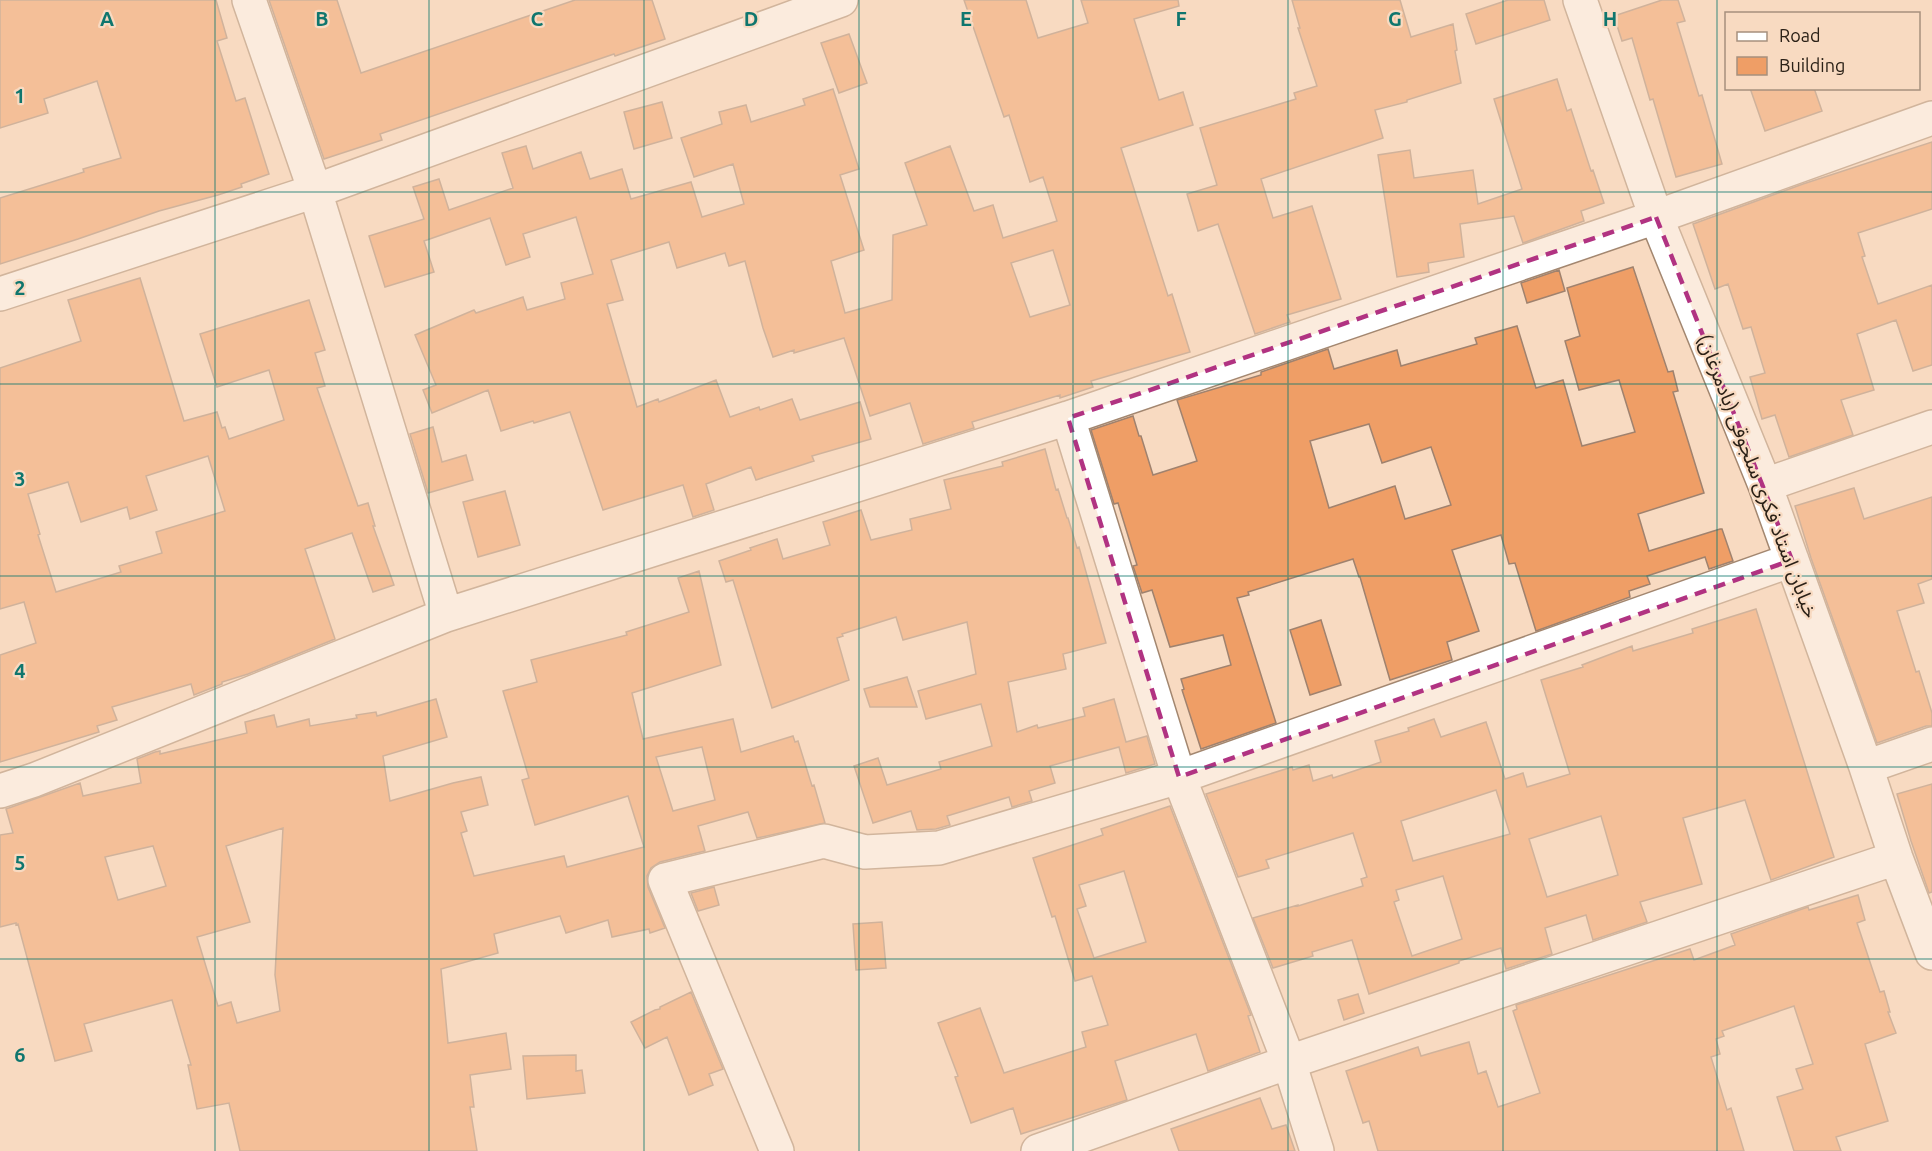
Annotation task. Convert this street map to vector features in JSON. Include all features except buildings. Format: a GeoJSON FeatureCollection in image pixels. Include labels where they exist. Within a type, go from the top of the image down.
{"type":"FeatureCollection","features":[{"type":"Feature","properties":{"kind":"street"},"geometry":{"type":"LineString","coordinates":[[249,0],[315,191],[446,615]]}},
{"type":"Feature","properties":{"kind":"street"},"geometry":{"type":"LineString","coordinates":[[0,294],[315,191],[841,0]]}},
{"type":"Feature","properties":{"kind":"street","name":"خیابان استاد فکری سلجوقی (بادمرغان)"},"geometry":{"type":"LineString","coordinates":[[1580,0],[1656,217],[1765,486],[1866,767],[1896,858],[1932,953]]}},
{"type":"Feature","properties":{"kind":"street"},"geometry":{"type":"LineString","coordinates":[[0,791],[34,780],[446,615],[1068,418],[1656,217],[1932,118]]}},
{"type":"Feature","properties":{"kind":"street"},"geometry":{"type":"LineString","coordinates":[[1068,418],[1179,777],[1289,1062],[1317,1151]]}},
{"type":"Feature","properties":{"kind":"street"},"geometry":{"type":"LineString","coordinates":[[1765,486],[1932,427]]}},
{"type":"Feature","properties":{"kind":"street"},"geometry":{"type":"LineString","coordinates":[[777,1151],[664,880],[825,842],[865,852],[939,848],[1179,777],[1792,560]]}},
{"type":"Feature","properties":{"kind":"street"},"geometry":{"type":"LineString","coordinates":[[1866,767],[1932,744]]}},
{"type":"Feature","properties":{"kind":"street"},"geometry":{"type":"LineString","coordinates":[[1038,1151],[1289,1062],[1896,858]]}},
{"type":"Feature","properties":{"kind":"highlighted area"},"geometry":{"type":"Polygon","coordinates":[[[1656,217],[1792,560],[1179,777],[1068,418],[1656,217]]]}}]}
